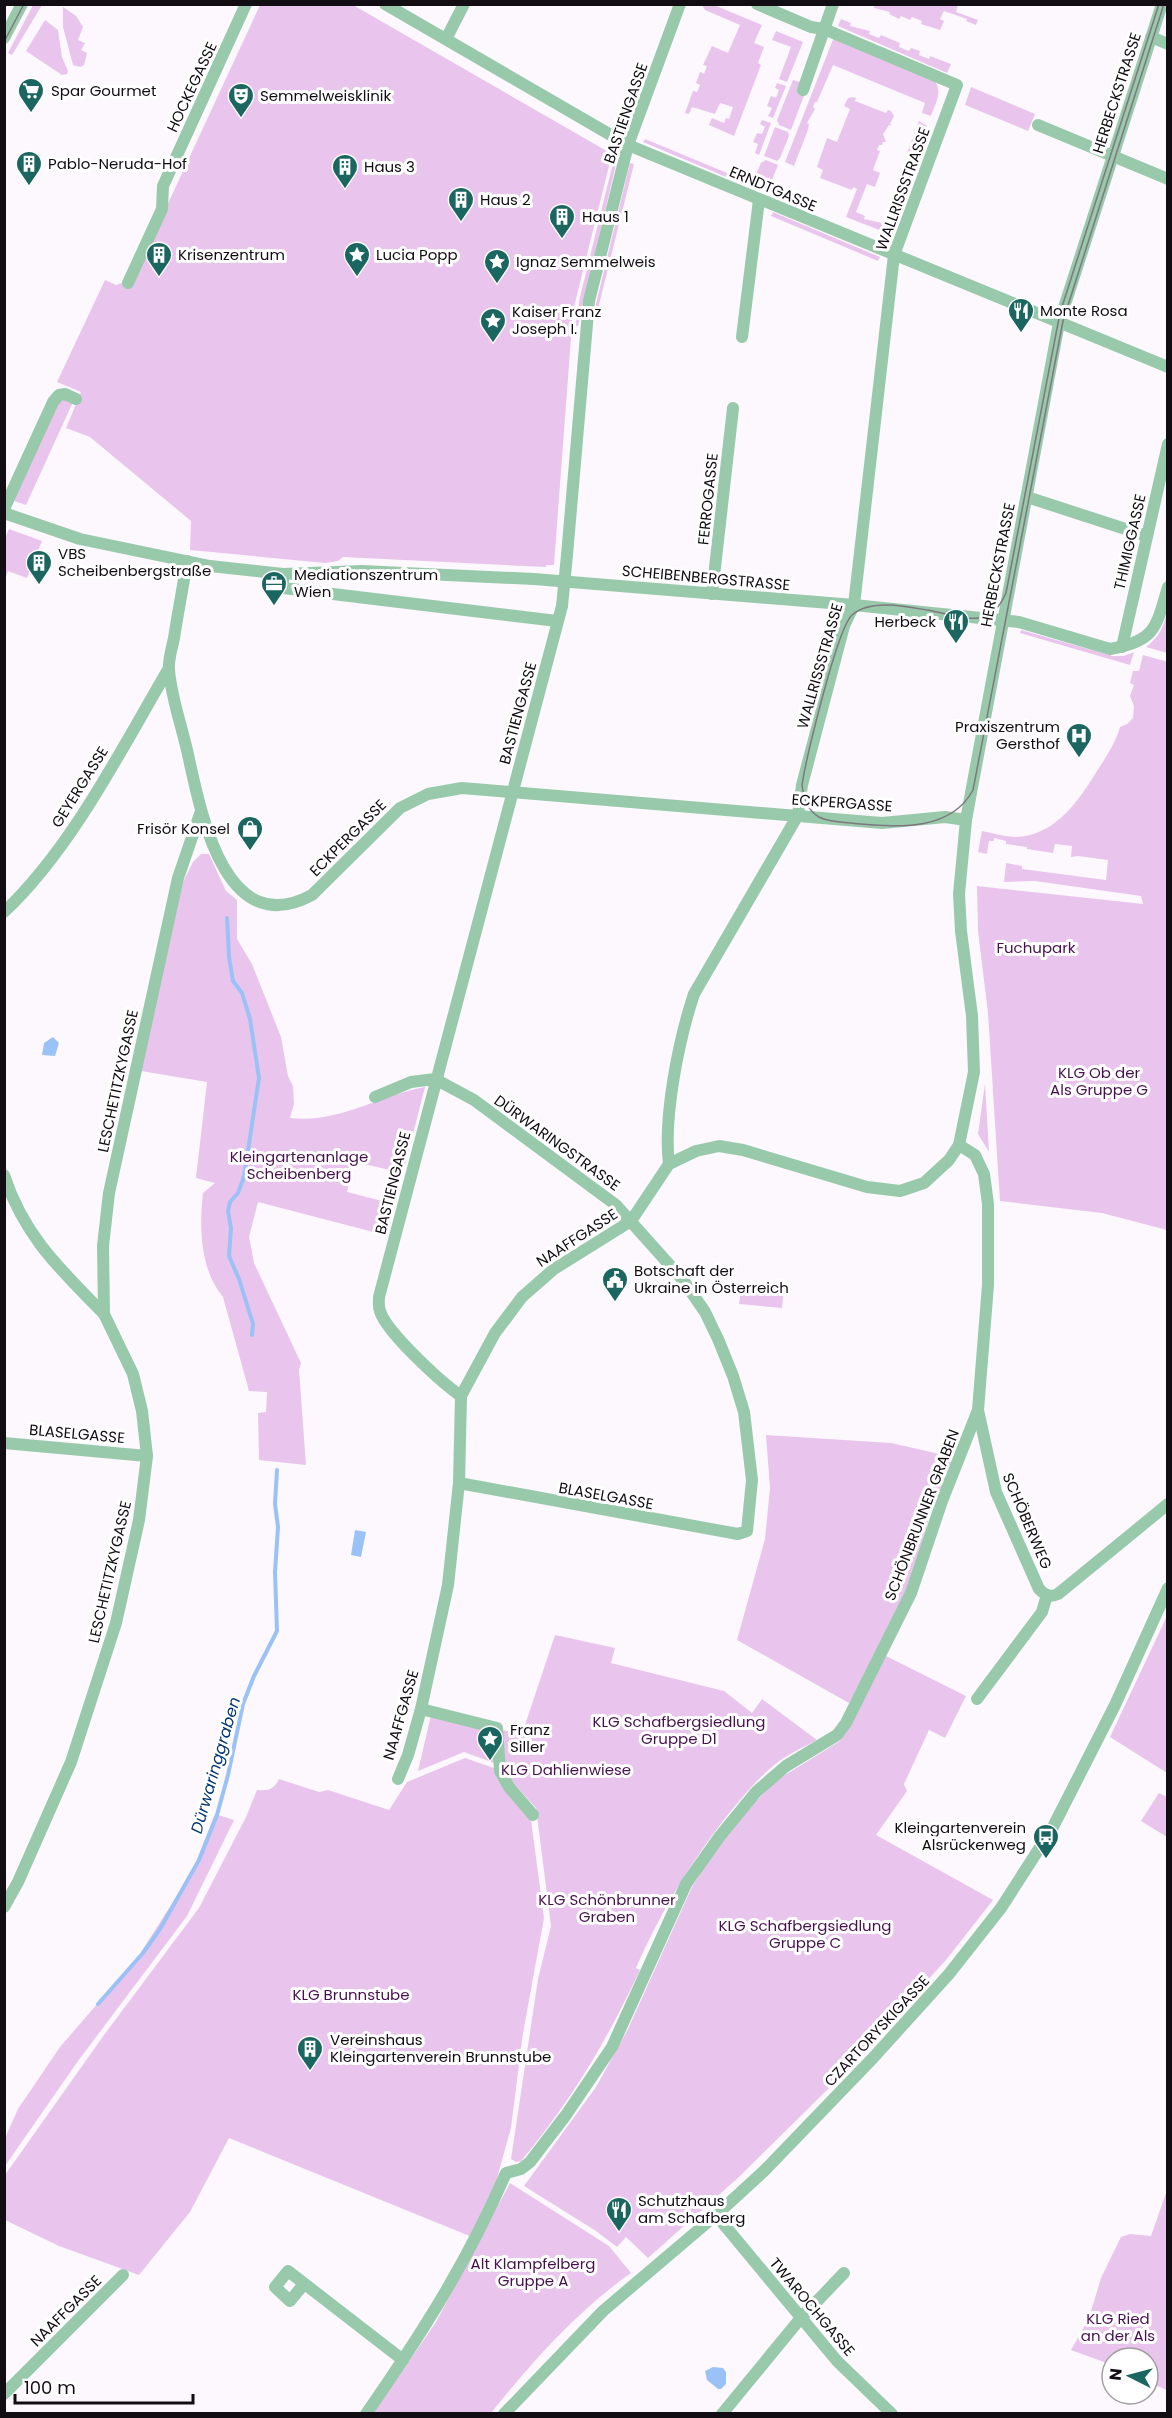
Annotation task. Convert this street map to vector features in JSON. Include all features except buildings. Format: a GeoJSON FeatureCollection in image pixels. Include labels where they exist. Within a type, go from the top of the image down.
{"type":"FeatureCollection","features":[{"type":"Feature","properties":{"kind":"street"},"geometry":{"type":"LineString","coordinates":[[4,38],[22,4]]}},
{"type":"Feature","properties":{"kind":"street","name":"HOCKEGASSE"},"geometry":{"type":"LineString","coordinates":[[128,283],[162,208],[163,186],[246,4]]}},
{"type":"Feature","properties":{"kind":"street","name":"ERNDTGASSE"},"geometry":{"type":"LineString","coordinates":[[385,4],[628,145],[1167,367]]}},
{"type":"Feature","properties":{"kind":"street"},"geometry":{"type":"LineString","coordinates":[[446,39],[464,4]]}},
{"type":"Feature","properties":{"kind":"street","name":"BASTIENGASSE"},"geometry":{"type":"LineString","coordinates":[[461,1396],[443,1384],[388,1325],[380,1311],[379,1303],[435,1080],[562,606],[589,301],[628,145],[680,4]]}},
{"type":"Feature","properties":{"kind":"street"},"geometry":{"type":"LineString","coordinates":[[758,4],[811,27],[824,29]]}},
{"type":"Feature","properties":{"kind":"street"},"geometry":{"type":"LineString","coordinates":[[803,90],[833,4]]}},
{"type":"Feature","properties":{"kind":"street","name":"HERBECKSTRASSE"},"geometry":{"type":"LineString","coordinates":[[959,1144],[974,1072],[972,1016],[961,931],[959,894],[966,820],[1059,323],[1162,4]]}},
{"type":"Feature","properties":{"kind":"street","name":"WALLRISSSTRASSE"},"geometry":{"type":"LineString","coordinates":[[669,1164],[666,1143],[673,1090],[684,1022],[694,994],[798,815],[802,785],[844,626],[854,605],[894,255],[957,85],[824,29]]}},
{"type":"Feature","properties":{"kind":"street"},"geometry":{"type":"LineString","coordinates":[[1151,38],[1167,44]]}},
{"type":"Feature","properties":{"kind":"street"},"geometry":{"type":"LineString","coordinates":[[1038,125],[1167,179]]}},
{"type":"Feature","properties":{"kind":"street"},"geometry":{"type":"LineString","coordinates":[[742,337],[759,200]]}},
{"type":"Feature","properties":{"kind":"street"},"geometry":{"type":"LineString","coordinates":[[4,511],[53,402],[59,395],[65,394],[76,399]]}},
{"type":"Feature","properties":{"kind":"street","name":"FERROGASSE"},"geometry":{"type":"LineString","coordinates":[[712,594],[733,408]]}},
{"type":"Feature","properties":{"kind":"street","name":"THIMIGGASSE"},"geometry":{"type":"LineString","coordinates":[[1122,647],[1167,444]]}},
{"type":"Feature","properties":{"kind":"street"},"geometry":{"type":"LineString","coordinates":[[1027,497],[1147,536]]}},
{"type":"Feature","properties":{"kind":"street","name":"SCHEIBENBERGSTRASSE"},"geometry":{"type":"LineString","coordinates":[[4,511],[80,539],[210,566],[283,574],[362,571],[534,579],[854,605],[1019,622],[1110,649],[1122,647]]}},
{"type":"Feature","properties":{"kind":"street","name":"ECKPERGASSE"},"geometry":{"type":"LineString","coordinates":[[187,561],[169,668],[201,811],[222,865],[231,881],[245,895],[256,900],[280,904],[304,899],[322,887],[399,808],[446,789],[513,790],[882,823],[945,817],[966,820]]}},
{"type":"Feature","properties":{"kind":"street"},"geometry":{"type":"LineString","coordinates":[[283,574],[283,588],[557,621]]}},
{"type":"Feature","properties":{"kind":"street"},"geometry":{"type":"LineString","coordinates":[[1122,647],[1150,634],[1157,622],[1167,587]]}},
{"type":"Feature","properties":{"kind":"street","name":"GEYERGASSE"},"geometry":{"type":"LineString","coordinates":[[4,912],[34,881],[57,852],[169,668]]}},
{"type":"Feature","properties":{"kind":"street","name":"LESCHETITZKYGASSE"},"geometry":{"type":"LineString","coordinates":[[4,1907],[23,1873],[71,1762],[112,1635],[139,1520],[147,1456],[142,1411],[133,1374],[104,1314],[103,1246],[109,1193],[178,878],[201,811]]}},
{"type":"Feature","properties":{"kind":"street"},"geometry":{"type":"LineString","coordinates":[[375,1097],[411,1082],[435,1080]]}},
{"type":"Feature","properties":{"kind":"street","name":"DÜRWARINGSTRASSE"},"geometry":{"type":"LineString","coordinates":[[435,1080],[474,1100],[616,1205],[682,1280],[705,1312],[733,1376],[744,1412],[752,1489],[747,1531]]}},
{"type":"Feature","properties":{"kind":"street"},"geometry":{"type":"LineString","coordinates":[[669,1164],[696,1151],[719,1146],[743,1150],[867,1187],[900,1191],[924,1183],[949,1160],[959,1144]]}},
{"type":"Feature","properties":{"kind":"street","name":"SCHÖNBRUNNER GRABEN"},"geometry":{"type":"LineString","coordinates":[[366,2414],[427,2325],[454,2277],[506,2172],[521,2169],[530,2162],[566,2115],[612,2046],[686,1884],[720,1836],[756,1792],[786,1766],[837,1735],[846,1723],[911,1593],[942,1500],[978,1410],[988,1285],[988,1204],[984,1174],[975,1155],[959,1144]]}},
{"type":"Feature","properties":{"kind":"street","name":"NAAFFGASSE"},"geometry":{"type":"LineString","coordinates":[[398,1779],[408,1755],[421,1709],[448,1585],[459,1484],[461,1396],[495,1333],[522,1298],[554,1269],[631,1221],[669,1164]]}},
{"type":"Feature","properties":{"kind":"street"},"geometry":{"type":"LineString","coordinates":[[4,1175],[15,1202],[45,1253],[104,1314]]}},
{"type":"Feature","properties":{"kind":"street","name":"SCHÖBERWEG"},"geometry":{"type":"LineString","coordinates":[[978,1410],[996,1492],[1040,1590],[1047,1595]]}},
{"type":"Feature","properties":{"kind":"street","name":"BLASELGASSE"},"geometry":{"type":"LineString","coordinates":[[4,1443],[147,1456]]}},
{"type":"Feature","properties":{"kind":"street","name":"BLASELGASSE"},"geometry":{"type":"LineString","coordinates":[[459,1484],[726,1533],[738,1534],[747,1531]]}},
{"type":"Feature","properties":{"kind":"street"},"geometry":{"type":"LineString","coordinates":[[977,1699],[1042,1612],[1047,1595],[1058,1594],[1167,1504]]}},
{"type":"Feature","properties":{"kind":"street","name":"CZARTORYSKIGASSE"},"geometry":{"type":"LineString","coordinates":[[504,2414],[603,2311],[764,2171],[873,2058],[949,1974],[1001,1908],[1036,1856],[1079,1780],[1167,1588]]}},
{"type":"Feature","properties":{"kind":"street"},"geometry":{"type":"LineString","coordinates":[[421,1709],[497,1728],[500,1771],[509,1787],[533,1815]]}},
{"type":"Feature","properties":{"kind":"street","name":"TWAROCHGASSE"},"geometry":{"type":"LineString","coordinates":[[716,2215],[837,2361],[892,2414]]}},
{"type":"Feature","properties":{"kind":"street"},"geometry":{"type":"LineString","coordinates":[[722,2414],[800,2319],[844,2273]]}},
{"type":"Feature","properties":{"kind":"street","name":"NAAFFGASSE"},"geometry":{"type":"LineString","coordinates":[[4,2394],[123,2275]]}},
{"type":"Feature","properties":{"kind":"street"},"geometry":{"type":"LineString","coordinates":[[304,2284],[403,2360]]}},
{"type":"Feature","properties":{"kind":"green space"},"geometry":{"type":"Polygon","coordinates":[[[33,5],[42,5],[12,55],[8,53],[33,5]]]}},
{"type":"Feature","properties":{"kind":"green space"},"geometry":{"type":"Polygon","coordinates":[[[260,5],[353,5],[612,154],[573,311],[554,565],[546,565],[546,567],[343,557],[338,561],[325,563],[190,550],[191,521],[90,437],[66,428],[81,392],[57,382],[105,280],[116,285],[133,279],[260,5]]]}},
{"type":"Feature","properties":{"kind":"green space"},"geometry":{"type":"Polygon","coordinates":[[[702,5],[714,5],[762,25],[754,43],[764,47],[758,63],[761,65],[734,136],[709,125],[712,118],[724,123],[726,118],[729,119],[733,107],[720,103],[715,114],[692,107],[689,114],[685,113],[693,91],[697,92],[700,85],[696,83],[700,72],[704,74],[707,66],[703,65],[712,46],[728,53],[740,25],[705,10],[702,5]]]}},
{"type":"Feature","properties":{"kind":"green space"},"geometry":{"type":"Polygon","coordinates":[[[875,5],[958,5],[956,12],[978,20],[976,25],[966,21],[967,19],[944,11],[940,19],[944,21],[940,30],[921,24],[922,21],[912,17],[910,20],[901,16],[899,19],[889,14],[890,12],[874,8],[875,5]]]}},
{"type":"Feature","properties":{"kind":"green space"},"geometry":{"type":"Polygon","coordinates":[[[63,7],[76,16],[83,27],[78,40],[85,43],[81,50],[87,53],[84,65],[80,67],[73,65],[63,27],[63,7]]]}},
{"type":"Feature","properties":{"kind":"green space"},"geometry":{"type":"Polygon","coordinates":[[[841,19],[851,23],[850,26],[870,31],[869,34],[879,38],[881,35],[900,43],[899,47],[909,51],[911,48],[920,51],[919,55],[929,59],[930,56],[951,64],[947,73],[838,26],[841,19]]]}},
{"type":"Feature","properties":{"kind":"green space"},"geometry":{"type":"Polygon","coordinates":[[[45,20],[58,30],[67,74],[62,75],[26,51],[45,20]]]}},
{"type":"Feature","properties":{"kind":"green space"},"geometry":{"type":"Polygon","coordinates":[[[776,31],[803,42],[787,82],[779,79],[791,47],[772,40],[776,31]]]}},
{"type":"Feature","properties":{"kind":"green space"},"geometry":{"type":"Polygon","coordinates":[[[834,37],[935,81],[938,98],[931,116],[922,113],[925,103],[833,65],[813,107],[815,109],[807,123],[809,124],[808,130],[794,166],[785,162],[834,37]]]}},
{"type":"Feature","properties":{"kind":"green space"},"geometry":{"type":"Polygon","coordinates":[[[793,80],[800,82],[805,93],[791,130],[779,125],[777,120],[793,80]]]}},
{"type":"Feature","properties":{"kind":"green space"},"geometry":{"type":"Polygon","coordinates":[[[777,83],[786,86],[773,118],[768,116],[772,108],[767,106],[771,96],[776,98],[779,90],[775,88],[777,83]]]}},
{"type":"Feature","properties":{"kind":"green space"},"geometry":{"type":"Polygon","coordinates":[[[971,87],[1035,114],[1028,131],[965,105],[971,87]]]}},
{"type":"Feature","properties":{"kind":"green space"},"geometry":{"type":"Polygon","coordinates":[[[848,98],[856,98],[855,101],[886,113],[888,110],[891,111],[894,116],[890,124],[892,126],[889,125],[883,134],[886,142],[879,145],[877,150],[880,151],[873,170],[880,173],[875,187],[867,184],[856,212],[865,216],[864,219],[882,223],[886,214],[890,215],[894,205],[898,206],[887,233],[846,217],[857,189],[853,187],[852,190],[820,178],[823,170],[817,167],[827,138],[837,142],[850,109],[844,106],[848,98]]]}},
{"type":"Feature","properties":{"kind":"green space"},"geometry":{"type":"Polygon","coordinates":[[[762,120],[771,123],[759,155],[755,153],[758,144],[753,142],[757,133],[762,134],[765,127],[760,124],[762,120]]]}},
{"type":"Feature","properties":{"kind":"green space"},"geometry":{"type":"Polygon","coordinates":[[[919,121],[927,126],[916,156],[907,153],[919,121]]]}},
{"type":"Feature","properties":{"kind":"green space"},"geometry":{"type":"Polygon","coordinates":[[[775,127],[788,132],[789,136],[777,161],[764,156],[775,127]]]}},
{"type":"Feature","properties":{"kind":"green space"},"geometry":{"type":"Polygon","coordinates":[[[645,139],[744,180],[743,184],[643,142],[645,139]]]}},
{"type":"Feature","properties":{"kind":"green space"},"geometry":{"type":"Polygon","coordinates":[[[615,155],[618,156],[578,326],[575,326],[580,297],[615,155]]]}},
{"type":"Feature","properties":{"kind":"green space"},"geometry":{"type":"Polygon","coordinates":[[[766,160],[778,165],[770,185],[754,179],[761,163],[766,160]]]}},
{"type":"Feature","properties":{"kind":"green space"},"geometry":{"type":"Polygon","coordinates":[[[630,163],[634,164],[596,317],[593,316],[630,163]]]}},
{"type":"Feature","properties":{"kind":"green space"},"geometry":{"type":"Polygon","coordinates":[[[773,212],[880,257],[878,261],[771,216],[773,212]]]}},
{"type":"Feature","properties":{"kind":"green space"},"geometry":{"type":"Polygon","coordinates":[[[62,399],[73,402],[26,505],[11,500],[48,419],[62,399]]]}},
{"type":"Feature","properties":{"kind":"green space"},"geometry":{"type":"Polygon","coordinates":[[[9,529],[42,541],[27,578],[8,571],[5,579],[5,538],[9,529]]]}},
{"type":"Feature","properties":{"kind":"green space"},"geometry":{"type":"Polygon","coordinates":[[[1167,613],[1167,653],[1146,647],[1160,632],[1167,613]]]}},
{"type":"Feature","properties":{"kind":"green space"},"geometry":{"type":"Polygon","coordinates":[[[1021,630],[1113,656],[1124,656],[1134,652],[1130,665],[1020,633],[1021,630]]]}},
{"type":"Feature","properties":{"kind":"green space"},"geometry":{"type":"Polygon","coordinates":[[[1143,655],[1168,662],[1167,1230],[1102,1213],[1000,1201],[988,1013],[978,931],[977,886],[1143,904],[1141,896],[1035,881],[1004,882],[1006,863],[1022,866],[1022,869],[1106,880],[1108,860],[1071,857],[1072,846],[1055,844],[1053,853],[1006,844],[1006,841],[994,838],[994,841],[989,841],[987,854],[978,852],[982,831],[1014,837],[1027,836],[1050,826],[1069,810],[1108,754],[1120,727],[1133,718],[1134,706],[1130,696],[1134,685],[1130,683],[1133,671],[1139,671],[1143,655]]]}},
{"type":"Feature","properties":{"kind":"green space","name":"Kleingartenanlage Scheibenberg"},"geometry":{"type":"Polygon","coordinates":[[[201,854],[209,854],[226,891],[237,900],[237,939],[252,964],[281,1037],[288,1076],[293,1086],[294,1104],[290,1118],[325,1117],[425,1087],[403,1173],[351,1161],[350,1165],[354,1166],[347,1192],[394,1204],[385,1235],[258,1202],[249,1237],[254,1263],[301,1363],[299,1370],[306,1465],[259,1460],[258,1413],[266,1412],[267,1392],[249,1391],[223,1297],[215,1286],[206,1261],[201,1220],[203,1193],[215,1183],[196,1178],[207,1082],[141,1071],[183,882],[193,862],[201,854]]]}},
{"type":"Feature","properties":{"kind":"green space"},"geometry":{"type":"Polygon","coordinates":[[[985,1084],[989,1152],[978,1134],[985,1084]]]}},
{"type":"Feature","properties":{"kind":"green space"},"geometry":{"type":"Polygon","coordinates":[[[742,1284],[784,1288],[782,1308],[739,1304],[742,1284]]]}},
{"type":"Feature","properties":{"kind":"green space"},"geometry":{"type":"Polygon","coordinates":[[[766,1435],[891,1443],[953,1457],[931,1511],[913,1574],[896,1618],[849,1703],[737,1640],[765,1539],[770,1488],[766,1435]]]}},
{"type":"Feature","properties":{"kind":"green space"},"geometry":{"type":"Polygon","coordinates":[[[1167,1616],[1168,1773],[1110,1737],[1167,1616]]]}},
{"type":"Feature","properties":{"kind":"green space"},"geometry":{"type":"Polygon","coordinates":[[[555,1635],[615,1648],[611,1663],[724,1691],[752,1713],[762,1699],[817,1740],[783,1758],[766,1772],[712,1835],[665,1909],[636,1968],[640,1970],[628,1996],[587,2069],[539,2138],[521,2161],[516,2162],[511,2159],[538,1979],[551,1926],[536,1808],[503,1771],[502,1730],[522,1734],[555,1635]]]}},
{"type":"Feature","properties":{"kind":"green space","name":"KLG Schafbergsiedlung Gruppe C"},"geometry":{"type":"Polygon","coordinates":[[[886,1656],[966,1696],[945,1738],[929,1730],[904,1784],[907,1791],[876,1835],[993,1900],[946,1960],[829,2088],[739,2177],[648,2258],[626,2237],[617,2247],[596,2231],[524,2186],[596,2087],[628,2029],[692,1887],[717,1848],[751,1806],[777,1780],[840,1741],[886,1656]]]}},
{"type":"Feature","properties":{"kind":"green space"},"geometry":{"type":"Polygon","coordinates":[[[431,1715],[492,1730],[494,1763],[464,1752],[418,1771],[431,1715]]]}},
{"type":"Feature","properties":{"kind":"green space","name":"KLG Brunnstube"},"geometry":{"type":"Polygon","coordinates":[[[465,1758],[494,1768],[531,1820],[544,1918],[523,2033],[511,2128],[490,2203],[472,2237],[229,2138],[190,2212],[139,2275],[59,2246],[5,2220],[5,2175],[104,2035],[199,1908],[246,1817],[257,1790],[271,1789],[279,1779],[319,1792],[328,1790],[389,1810],[407,1782],[465,1758]]]}},
{"type":"Feature","properties":{"kind":"green space"},"geometry":{"type":"Polygon","coordinates":[[[1159,1793],[1167,1797],[1167,1837],[1141,1821],[1159,1793]]]}},
{"type":"Feature","properties":{"kind":"green space"},"geometry":{"type":"Polygon","coordinates":[[[215,1814],[234,1820],[187,1916],[78,2061],[5,2166],[5,2138],[18,2109],[60,2047],[138,1957],[192,1872],[215,1814]]]}},
{"type":"Feature","properties":{"kind":"green space","name":"Alt Klampfelberg Gruppe A"},"geometry":{"type":"Polygon","coordinates":[[[510,2183],[609,2246],[631,2273],[592,2304],[556,2338],[491,2413],[373,2414],[436,2322],[510,2183]]]}},
{"type":"Feature","properties":{"kind":"green space","name":"KLG Ried an der Als"},"geometry":{"type":"Polygon","coordinates":[[[1167,2190],[1168,2390],[1160,2387],[1160,2346],[1100,2346],[1100,2361],[1071,2350],[1089,2318],[1101,2278],[1121,2237],[1130,2234],[1151,2236],[1167,2190]]]}},
{"type":"Feature","properties":{"kind":"water"},"geometry":{"type":"Polygon","coordinates":[[[53,1037],[59,1043],[55,1056],[42,1055],[44,1043],[53,1037]]]}},
{"type":"Feature","properties":{"kind":"water"},"geometry":{"type":"Polygon","coordinates":[[[355,1530],[366,1532],[361,1557],[351,1555],[355,1530]]]}},
{"type":"Feature","properties":{"kind":"water"},"geometry":{"type":"Polygon","coordinates":[[[713,2367],[723,2368],[726,2372],[726,2384],[721,2389],[707,2380],[705,2371],[713,2367]]]}},
{"type":"Feature","properties":{"kind":"waterway","name":"Dürwaringgraben"},"geometry":{"type":"LineString","coordinates":[[227,918],[233,981],[242,993],[250,1019],[259,1078],[244,1177],[238,1193],[230,1202],[228,1211],[231,1228],[229,1256],[253,1324],[252,1335]]}},
{"type":"Feature","properties":{"kind":"waterway","name":"Dürwaringgraben"},"geometry":{"type":"LineString","coordinates":[[98,2004],[143,1953],[160,1929],[199,1860],[217,1815],[243,1704],[254,1676],[277,1631],[275,1572],[278,1527],[275,1504],[277,1470]]}},
{"type":"Feature","properties":{"kind":"tram line"},"geometry":{"type":"LineString","coordinates":[[4,42],[24,4]]}},
{"type":"Feature","properties":{"kind":"tram line"},"geometry":{"type":"LineString","coordinates":[[1159,4],[1060,313],[1006,593],[999,605],[991,613],[982,617],[961,617],[918,608],[888,605],[868,607],[852,615],[838,644],[809,749],[802,785],[809,807],[823,819],[891,826],[923,824],[952,813],[973,790],[1063,321],[1164,4]]}},
{"type":"Feature","properties":{"kind":"place","name":"Spar Gourmet"},"geometry":{"type":"Point","coordinates":[31,114]}},
{"type":"Feature","properties":{"kind":"place","name":"Semmelweisklinik"},"geometry":{"type":"Point","coordinates":[241,119]}},
{"type":"Feature","properties":{"kind":"place","name":"Pablo-Neruda-Hof"},"geometry":{"type":"Point","coordinates":[29,187]}},
{"type":"Feature","properties":{"kind":"place","name":"Haus 3"},"geometry":{"type":"Point","coordinates":[345,190]}},
{"type":"Feature","properties":{"kind":"place","name":"Haus 2"},"geometry":{"type":"Point","coordinates":[461,223]}},
{"type":"Feature","properties":{"kind":"place","name":"Haus 1"},"geometry":{"type":"Point","coordinates":[562,240]}},
{"type":"Feature","properties":{"kind":"place","name":"Krisenzentrum"},"geometry":{"type":"Point","coordinates":[159,278]}},
{"type":"Feature","properties":{"kind":"place","name":"Lucia Popp"},"geometry":{"type":"Point","coordinates":[357,278]}},
{"type":"Feature","properties":{"kind":"place","name":"Ignaz Semmelweis"},"geometry":{"type":"Point","coordinates":[497,285]}},
{"type":"Feature","properties":{"kind":"place","name":"Monte Rosa"},"geometry":{"type":"Point","coordinates":[1021,334]}},
{"type":"Feature","properties":{"kind":"place","name":"Kaiser Franz Joseph I."},"geometry":{"type":"Point","coordinates":[493,344]}},
{"type":"Feature","properties":{"kind":"place","name":"VBS Scheibenbergstraße"},"geometry":{"type":"Point","coordinates":[39,586]}},
{"type":"Feature","properties":{"kind":"place","name":"Mediationszentrum Wien"},"geometry":{"type":"Point","coordinates":[274,607]}},
{"type":"Feature","properties":{"kind":"place","name":"Herbeck"},"geometry":{"type":"Point","coordinates":[956,645]}},
{"type":"Feature","properties":{"kind":"place","name":"Praxiszentrum Gersthof"},"geometry":{"type":"Point","coordinates":[1079,759]}},
{"type":"Feature","properties":{"kind":"place","name":"Frisör Konsel"},"geometry":{"type":"Point","coordinates":[250,852]}},
{"type":"Feature","properties":{"kind":"place","name":"Botschaft der Ukraine in Österreich"},"geometry":{"type":"Point","coordinates":[615,1303]}},
{"type":"Feature","properties":{"kind":"place","name":"Franz Siller"},"geometry":{"type":"Point","coordinates":[490,1762]}},
{"type":"Feature","properties":{"kind":"place","name":"Kleingartenverein Alsrückenweg"},"geometry":{"type":"Point","coordinates":[1046,1860]}},
{"type":"Feature","properties":{"kind":"place","name":"Vereinshaus Kleingartenverein Brunnstube"},"geometry":{"type":"Point","coordinates":[310,2072]}},
{"type":"Feature","properties":{"kind":"place","name":"Schutzhaus am Schafberg"},"geometry":{"type":"Point","coordinates":[619,2233]}},
{"type":"Feature","properties":{"kind":"park label","name":"Fuchupark"},"geometry":{"type":"Point","coordinates":[1036,948]}},
{"type":"Feature","properties":{"kind":"park label","name":"KLG Ob der Als Gruppe G"},"geometry":{"type":"Point","coordinates":[1099,1082]}},
{"type":"Feature","properties":{"kind":"park label","name":"KLG Schafbergsiedlung Gruppe D1"},"geometry":{"type":"Point","coordinates":[679,1730]}},
{"type":"Feature","properties":{"kind":"park label","name":"KLG Dahlienwiese"},"geometry":{"type":"Point","coordinates":[566,1770]}},
{"type":"Feature","properties":{"kind":"park label","name":"KLG Schönbrunner Graben"},"geometry":{"type":"Point","coordinates":[607,1908]}}]}
